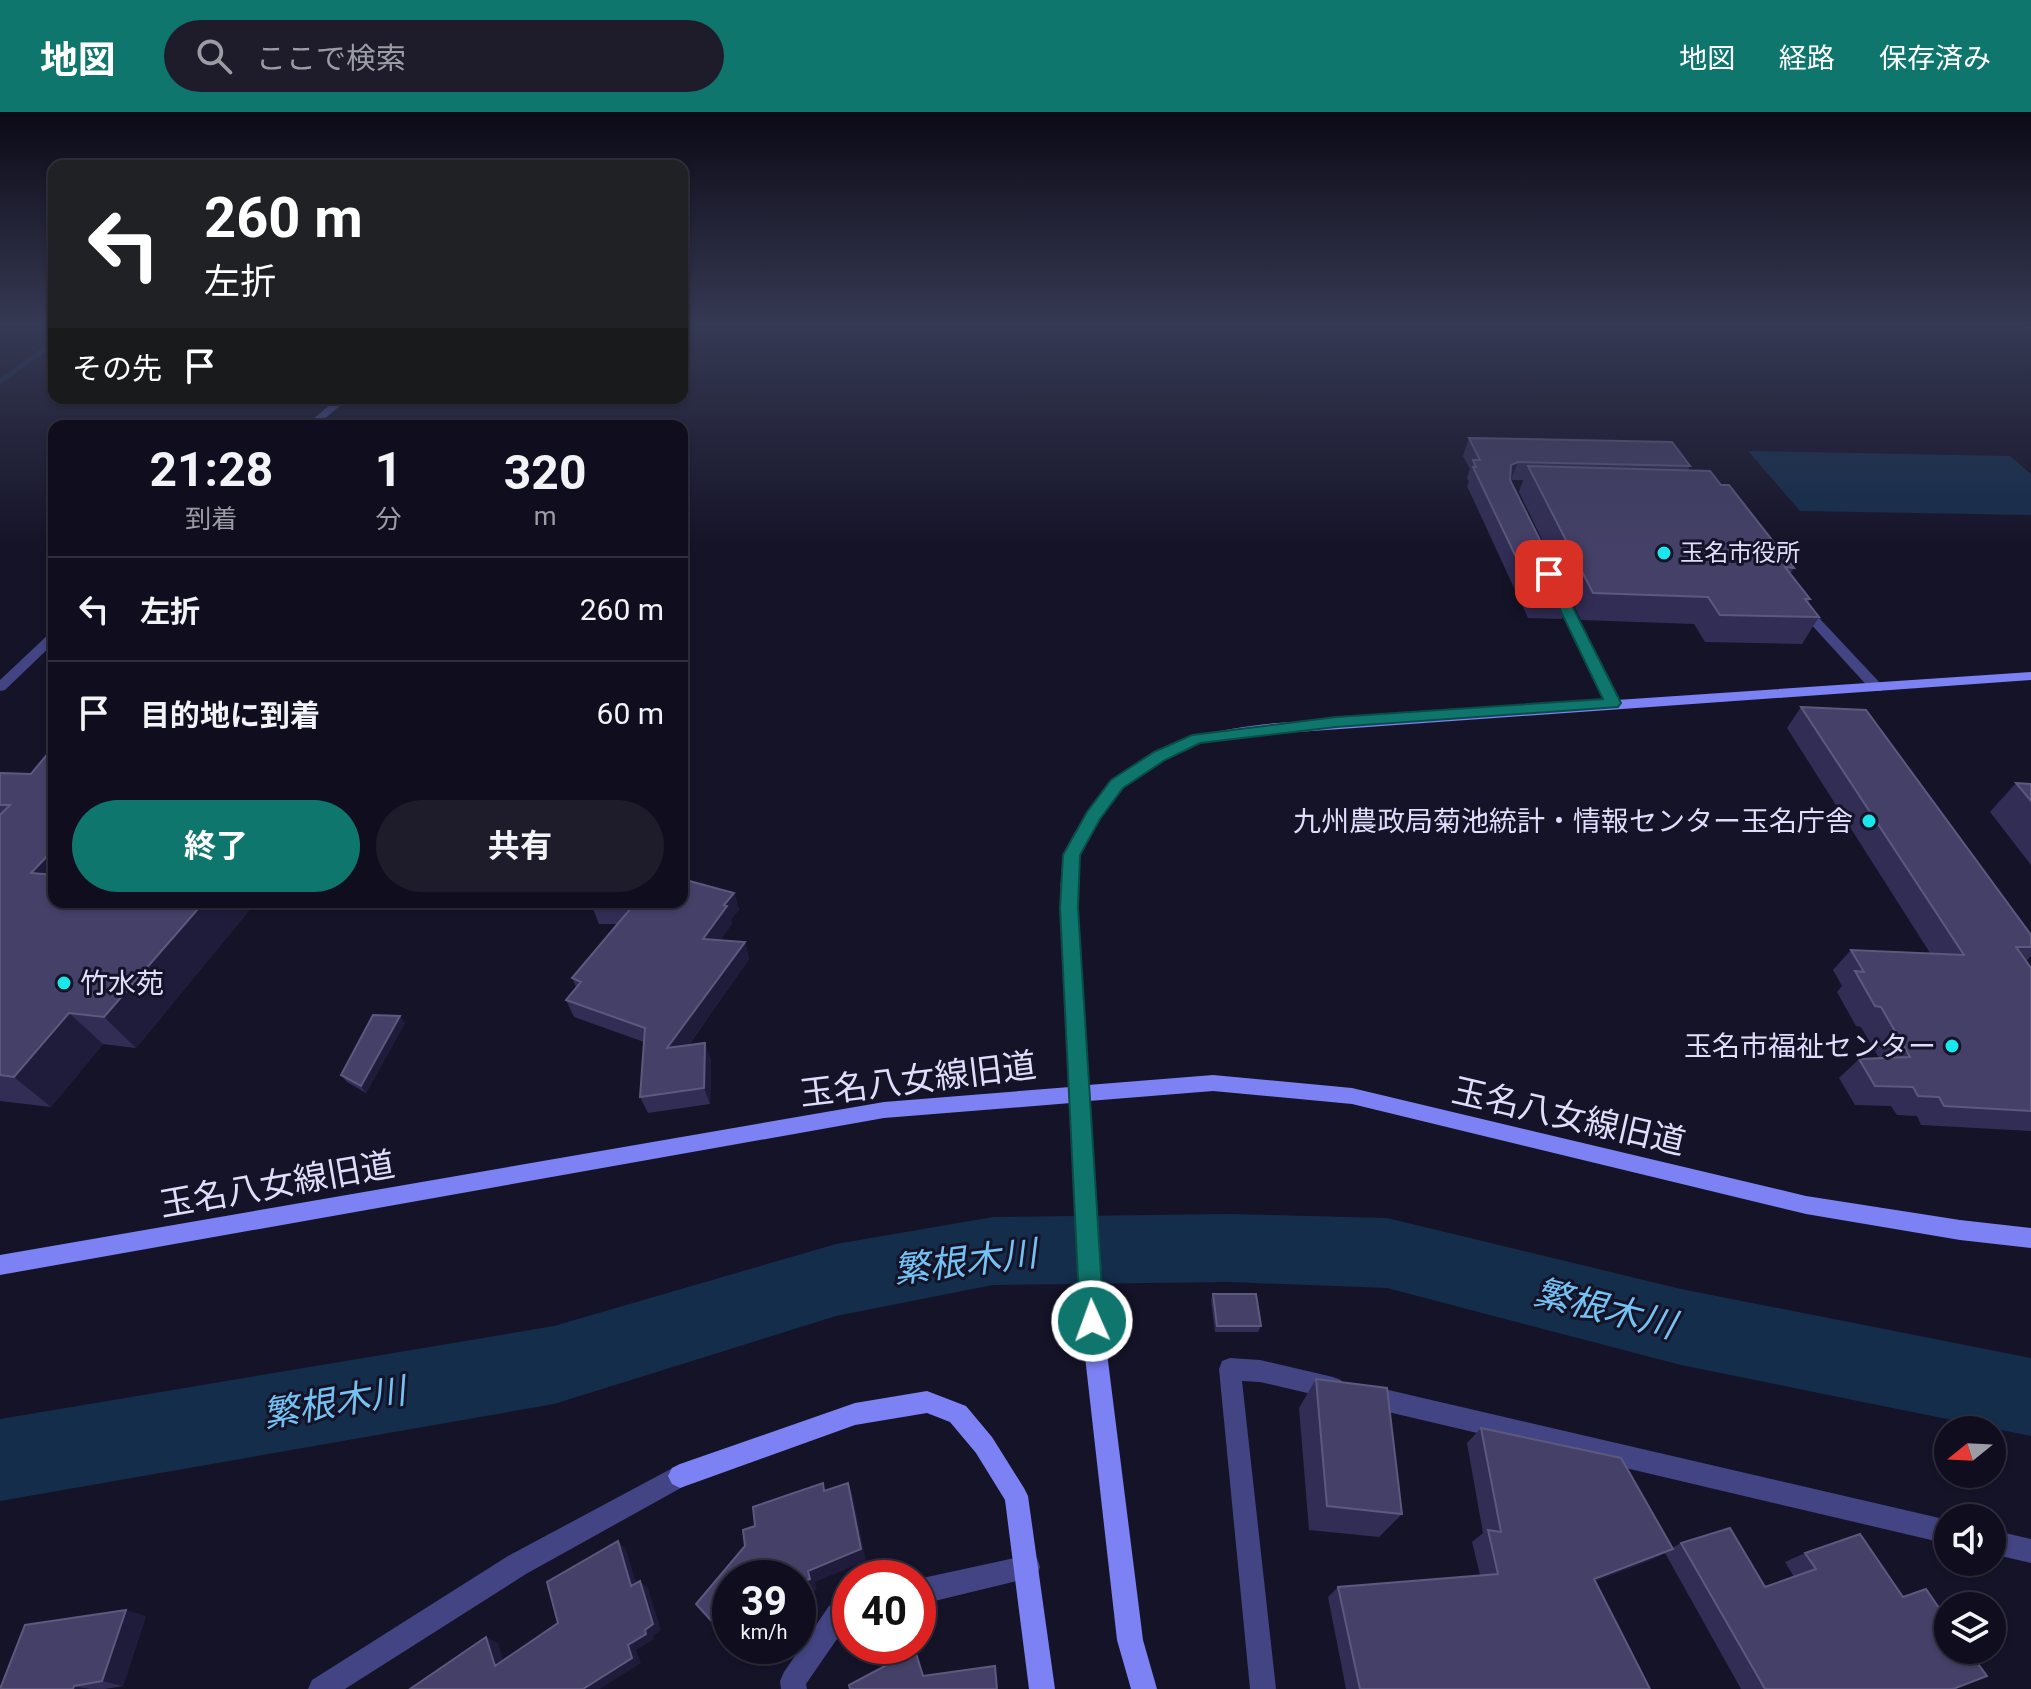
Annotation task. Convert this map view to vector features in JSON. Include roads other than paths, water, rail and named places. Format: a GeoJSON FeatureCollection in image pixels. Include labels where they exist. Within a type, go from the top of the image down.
{"type":"FeatureCollection","features":[{"type":"Feature","properties":{"kind":"street"},"geometry":{"type":"LineString","coordinates":[[317,420],[337,404]]}},
{"type":"Feature","properties":{"kind":"street"},"geometry":{"type":"LineString","coordinates":[[1552,580],[1613,703]]}},
{"type":"Feature","properties":{"kind":"street"},"geometry":{"type":"LineString","coordinates":[[1797,602],[1877,688]]}},
{"type":"Feature","properties":{"kind":"street"},"geometry":{"type":"LineString","coordinates":[[0,687],[48,642]]}},
{"type":"Feature","properties":{"kind":"street"},"geometry":{"type":"LineString","coordinates":[[1144,1689],[1130,1640],[1092,1321],[1085,1150],[1069,908],[1071,855],[1093,816],[1117,784],[1159,756],[1197,739],[1228,733],[1336,722],[2031,676]]}},
{"type":"Feature","properties":{"kind":"street","name":"玉名八女線旧道"},"geometry":{"type":"LineString","coordinates":[[0,1265],[884,1110],[1213,1083],[1352,1096],[1806,1205],[2031,1238]]}},
{"type":"Feature","properties":{"kind":"street"},"geometry":{"type":"LineString","coordinates":[[1263,1689],[1230,1369],[1260,1371],[1934,1529]]}},
{"type":"Feature","properties":{"kind":"street"},"geometry":{"type":"LineString","coordinates":[[321,1689],[517,1565],[680,1476],[855,1414],[927,1402],[958,1414],[984,1445],[1016,1496],[1028,1567],[1042,1689]]}},
{"type":"Feature","properties":{"kind":"street"},"geometry":{"type":"LineString","coordinates":[[2006,1545],[2031,1551]]}},
{"type":"Feature","properties":{"kind":"street"},"geometry":{"type":"LineString","coordinates":[[936,1588],[1028,1567]]}},
{"type":"Feature","properties":{"kind":"street"},"geometry":{"type":"LineString","coordinates":[[794,1689],[793,1681],[832,1624]]}},
{"type":"Feature","properties":{"kind":"water"},"geometry":{"type":"Polygon","coordinates":[[[1748,451],[2010,456],[2031,474],[2031,515],[1800,511],[1748,451]]]}},
{"type":"Feature","properties":{"kind":"waterway","name":"繁根木川"},"geometry":{"type":"LineString","coordinates":[[0,1460],[554,1365],[836,1280],[993,1251],[1229,1248],[1387,1253],[1681,1327],[2031,1397]]}},
{"type":"Feature","properties":{"kind":"place","name":"玉名市役所"},"geometry":{"type":"Point","coordinates":[1664,553]}},
{"type":"Feature","properties":{"kind":"place","name":"九州農政局菊池統計・情報センター玉名庁舎"},"geometry":{"type":"Point","coordinates":[1869,821]}},
{"type":"Feature","properties":{"kind":"place","name":"竹水苑"},"geometry":{"type":"Point","coordinates":[64,983]}},
{"type":"Feature","properties":{"kind":"place","name":"玉名市福祉センター"},"geometry":{"type":"Point","coordinates":[1952,1046]}}]}
